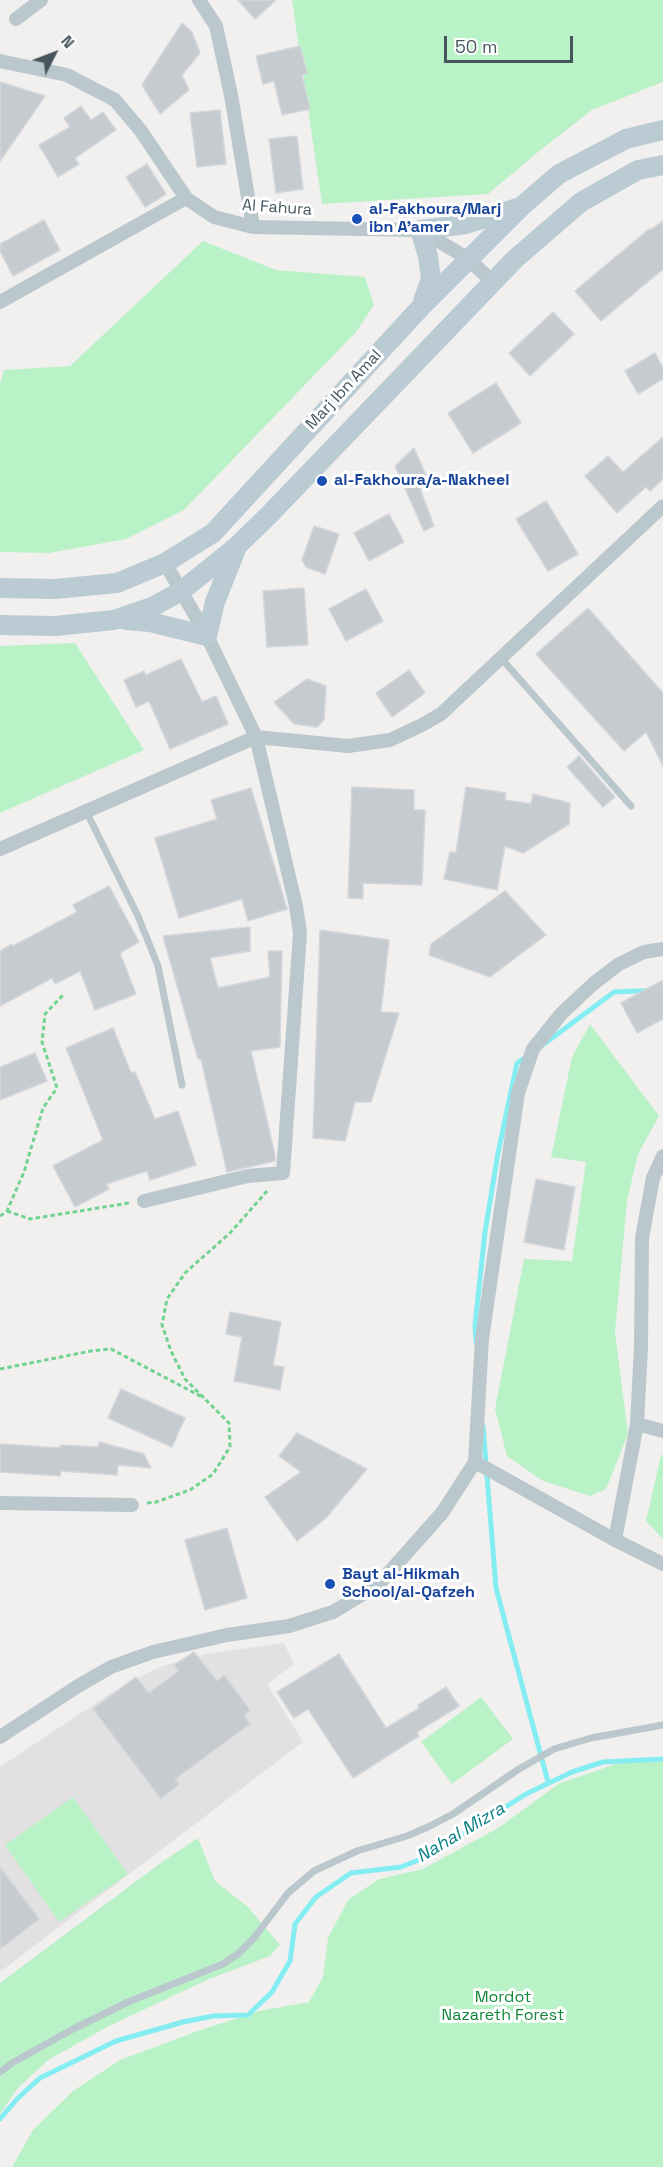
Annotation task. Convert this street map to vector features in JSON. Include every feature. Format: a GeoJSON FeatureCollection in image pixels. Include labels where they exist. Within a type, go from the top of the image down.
{"type":"FeatureCollection","features":[{"type":"Feature","properties":{"kind":"street"},"geometry":{"type":"LineString","coordinates":[[16,19],[41,0]]}},
{"type":"Feature","properties":{"kind":"street"},"geometry":{"type":"LineString","coordinates":[[204,2],[219,37],[253,227]]}},
{"type":"Feature","properties":{"kind":"street","name":"Al Fahura"},"geometry":{"type":"LineString","coordinates":[[0,61],[67,75],[115,100],[141,131],[186,198],[214,217],[253,227],[420,230],[467,258],[492,281]]}},
{"type":"Feature","properties":{"kind":"street","name":"Marj Ibn Amal"},"geometry":{"type":"LineString","coordinates":[[0,588],[55,589],[117,583],[165,563],[213,532],[467,258],[522,206],[559,174],[626,140],[663,130]]}},
{"type":"Feature","properties":{"kind":"street","name":"Marj Ibn Amal"},"geometry":{"type":"LineString","coordinates":[[0,625],[55,626],[114,620],[152,607],[180,592],[236,547],[325,458],[492,281],[581,202],[638,170],[663,165]]}},
{"type":"Feature","properties":{"kind":"street"},"geometry":{"type":"LineString","coordinates":[[0,302],[186,198]]}},
{"type":"Feature","properties":{"kind":"street"},"geometry":{"type":"LineString","coordinates":[[421,307],[431,279],[428,256],[420,230],[466,225],[522,206]]}},
{"type":"Feature","properties":{"kind":"street"},"geometry":{"type":"LineString","coordinates":[[0,849],[256,737],[348,746],[390,740],[422,725],[441,714],[663,506]]}},
{"type":"Feature","properties":{"kind":"street"},"geometry":{"type":"LineString","coordinates":[[207,636],[215,602],[236,547]]}},
{"type":"Feature","properties":{"kind":"street"},"geometry":{"type":"LineString","coordinates":[[144,1201],[248,1176],[283,1173],[300,933],[296,906],[256,737],[207,636],[165,563]]}},
{"type":"Feature","properties":{"kind":"street"},"geometry":{"type":"LineString","coordinates":[[114,620],[150,622],[207,636]]}},
{"type":"Feature","properties":{"kind":"street"},"geometry":{"type":"LineString","coordinates":[[0,1737],[111,1666],[153,1652],[227,1635],[289,1626],[333,1612],[378,1585],[442,1513],[475,1462],[482,1339],[518,1094],[533,1049],[562,1013],[619,964],[644,952],[663,949]]}},
{"type":"Feature","properties":{"kind":"street"},"geometry":{"type":"LineString","coordinates":[[615,1540],[637,1424],[641,1347],[642,1238],[653,1178],[663,1156]]}},
{"type":"Feature","properties":{"kind":"street"},"geometry":{"type":"LineString","coordinates":[[637,1424],[663,1431]]}},
{"type":"Feature","properties":{"kind":"street"},"geometry":{"type":"LineString","coordinates":[[475,1462],[663,1564]]}},
{"type":"Feature","properties":{"kind":"street"},"geometry":{"type":"LineString","coordinates":[[0,1503],[132,1504]]}},
{"type":"Feature","properties":{"kind":"lane"},"geometry":{"type":"LineString","coordinates":[[501,658],[630,806]]}},
{"type":"Feature","properties":{"kind":"lane"},"geometry":{"type":"LineString","coordinates":[[86,811],[138,916],[158,966],[182,1084]]}},
{"type":"Feature","properties":{"kind":"lane"},"geometry":{"type":"LineString","coordinates":[[0,2072],[20,2058],[83,2024],[230,1959],[254,1938],[288,1893],[314,1871],[357,1851],[407,1836],[430,1826],[453,1814],[519,1769],[554,1749],[591,1738],[663,1725]]}},
{"type":"Feature","properties":{"kind":"path"},"geometry":{"type":"LineString","coordinates":[[0,1216],[7,1211],[24,1172],[43,1108],[57,1088],[42,1042],[45,1014],[63,995]]}},
{"type":"Feature","properties":{"kind":"path"},"geometry":{"type":"LineString","coordinates":[[132,1504],[156,1502],[190,1490],[213,1474],[230,1447],[229,1423],[185,1379],[171,1351],[162,1325],[167,1299],[185,1273],[231,1232],[283,1173]]}},
{"type":"Feature","properties":{"kind":"path"},"geometry":{"type":"LineString","coordinates":[[7,1211],[30,1219],[144,1201]]}},
{"type":"Feature","properties":{"kind":"path"},"geometry":{"type":"LineString","coordinates":[[0,1369],[111,1349],[208,1400]]}},
{"type":"Feature","properties":{"kind":"shaded area"},"geometry":{"type":"Polygon","coordinates":[[[284,1643],[294,1664],[267,1684],[303,1742],[0,1972],[0,1767],[114,1691],[157,1668],[206,1654],[284,1643]]]}},
{"type":"Feature","properties":{"kind":"green space"},"geometry":{"type":"Polygon","coordinates":[[[292,0],[663,0],[663,82],[592,110],[488,194],[322,204],[292,0]]]}},
{"type":"Feature","properties":{"kind":"green space"},"geometry":{"type":"Polygon","coordinates":[[[203,241],[276,270],[365,277],[374,305],[356,332],[184,510],[126,539],[49,553],[0,552],[0,383],[4,370],[70,366],[203,241]]]}},
{"type":"Feature","properties":{"kind":"green space"},"geometry":{"type":"Polygon","coordinates":[[[75,643],[144,750],[0,813],[0,646],[75,643]]]}},
{"type":"Feature","properties":{"kind":"green space"},"geometry":{"type":"Polygon","coordinates":[[[590,1024],[659,1116],[638,1154],[627,1201],[615,1332],[628,1434],[606,1489],[590,1496],[543,1481],[507,1456],[495,1409],[524,1259],[572,1261],[586,1162],[551,1157],[572,1057],[590,1024]]]}},
{"type":"Feature","properties":{"kind":"green space"},"geometry":{"type":"Polygon","coordinates":[[[661,1455],[663,1455],[663,1539],[646,1521],[661,1455]]]}},
{"type":"Feature","properties":{"kind":"green space"},"geometry":{"type":"Polygon","coordinates":[[[481,1697],[513,1739],[452,1784],[421,1742],[481,1697]]]}},
{"type":"Feature","properties":{"kind":"green space","name":"Mordot Nazareth Forest"},"geometry":{"type":"Polygon","coordinates":[[[663,1757],[663,2167],[12,2167],[33,2130],[73,2091],[120,2060],[259,2011],[309,2002],[323,1977],[328,1938],[348,1900],[379,1879],[423,1869],[498,1828],[560,1783],[616,1764],[663,1757]]]}},
{"type":"Feature","properties":{"kind":"green space"},"geometry":{"type":"Polygon","coordinates":[[[73,1797],[128,1874],[59,1922],[5,1845],[73,1797]]]}},
{"type":"Feature","properties":{"kind":"green space"},"geometry":{"type":"Polygon","coordinates":[[[198,1838],[215,1881],[248,1907],[280,1945],[270,1956],[209,1979],[109,2026],[48,2060],[17,2089],[0,2114],[0,1983],[162,1862],[198,1838]]]}},
{"type":"Feature","properties":{"kind":"building"},"geometry":{"type":"Polygon","coordinates":[[[238,0],[276,0],[255,19],[238,0]]]}},
{"type":"Feature","properties":{"kind":"building"},"geometry":{"type":"Polygon","coordinates":[[[182,23],[192,32],[200,53],[182,75],[189,90],[160,114],[142,85],[182,23]]]}},
{"type":"Feature","properties":{"kind":"building"},"geometry":{"type":"Polygon","coordinates":[[[300,46],[307,73],[302,75],[310,109],[282,115],[274,81],[263,84],[256,56],[300,46]]]}},
{"type":"Feature","properties":{"kind":"building"},"geometry":{"type":"Polygon","coordinates":[[[0,82],[45,96],[0,161],[0,82]]]}},
{"type":"Feature","properties":{"kind":"building"},"geometry":{"type":"Polygon","coordinates":[[[81,106],[91,120],[103,112],[116,130],[75,158],[79,164],[58,177],[39,145],[70,127],[64,118],[81,106]]]}},
{"type":"Feature","properties":{"kind":"building"},"geometry":{"type":"Polygon","coordinates":[[[220,110],[226,164],[197,167],[190,113],[220,110]]]}},
{"type":"Feature","properties":{"kind":"building"},"geometry":{"type":"Polygon","coordinates":[[[297,136],[303,189],[276,193],[269,139],[297,136]]]}},
{"type":"Feature","properties":{"kind":"building"},"geometry":{"type":"Polygon","coordinates":[[[147,164],[166,194],[145,207],[126,177],[147,164]]]}},
{"type":"Feature","properties":{"kind":"building"},"geometry":{"type":"Polygon","coordinates":[[[44,220],[60,250],[13,276],[0,251],[0,244],[44,220]]]}},
{"type":"Feature","properties":{"kind":"building"},"geometry":{"type":"Polygon","coordinates":[[[663,221],[663,269],[601,321],[575,291],[649,229],[663,221]]]}},
{"type":"Feature","properties":{"kind":"building"},"geometry":{"type":"Polygon","coordinates":[[[553,312],[574,334],[530,376],[509,353],[553,312]]]}},
{"type":"Feature","properties":{"kind":"building"},"geometry":{"type":"Polygon","coordinates":[[[655,353],[663,368],[663,379],[638,394],[625,371],[655,353]]]}},
{"type":"Feature","properties":{"kind":"building"},"geometry":{"type":"Polygon","coordinates":[[[496,383],[521,423],[473,453],[448,413],[496,383]]]}},
{"type":"Feature","properties":{"kind":"building"},"geometry":{"type":"Polygon","coordinates":[[[663,437],[663,479],[650,491],[646,487],[617,513],[585,476],[608,456],[623,472],[663,437]]]}},
{"type":"Feature","properties":{"kind":"building"},"geometry":{"type":"Polygon","coordinates":[[[414,448],[430,484],[420,489],[434,526],[424,531],[395,466],[414,448]]]}},
{"type":"Feature","properties":{"kind":"building"},"geometry":{"type":"Polygon","coordinates":[[[546,501],[578,554],[548,571],[516,519],[546,501]]]}},
{"type":"Feature","properties":{"kind":"building"},"geometry":{"type":"Polygon","coordinates":[[[389,514],[404,542],[369,561],[354,533],[389,514]]]}},
{"type":"Feature","properties":{"kind":"building"},"geometry":{"type":"Polygon","coordinates":[[[314,526],[339,534],[325,574],[306,567],[302,560],[314,526]]]}},
{"type":"Feature","properties":{"kind":"building"},"geometry":{"type":"Polygon","coordinates":[[[304,588],[308,645],[267,647],[263,591],[304,588]]]}},
{"type":"Feature","properties":{"kind":"building"},"geometry":{"type":"Polygon","coordinates":[[[366,589],[383,621],[346,641],[329,609],[366,589]]]}},
{"type":"Feature","properties":{"kind":"building"},"geometry":{"type":"Polygon","coordinates":[[[588,608],[663,693],[663,766],[646,732],[624,751],[536,654],[588,608]]]}},
{"type":"Feature","properties":{"kind":"building"},"geometry":{"type":"Polygon","coordinates":[[[181,659],[202,702],[216,696],[228,724],[170,749],[149,701],[136,707],[124,680],[144,671],[146,675],[181,659]]]}},
{"type":"Feature","properties":{"kind":"building"},"geometry":{"type":"Polygon","coordinates":[[[409,670],[425,693],[392,717],[376,693],[409,670]]]}},
{"type":"Feature","properties":{"kind":"building"},"geometry":{"type":"Polygon","coordinates":[[[307,679],[326,686],[324,720],[317,727],[294,724],[274,702],[307,679]]]}},
{"type":"Feature","properties":{"kind":"building"},"geometry":{"type":"Polygon","coordinates":[[[579,756],[615,797],[603,807],[567,767],[579,756]]]}},
{"type":"Feature","properties":{"kind":"building"},"geometry":{"type":"Polygon","coordinates":[[[352,787],[414,790],[414,810],[425,810],[422,885],[363,883],[363,899],[348,898],[352,787]]]}},
{"type":"Feature","properties":{"kind":"building"},"geometry":{"type":"Polygon","coordinates":[[[466,787],[506,793],[505,800],[531,804],[533,794],[570,803],[569,824],[523,853],[505,846],[497,890],[444,879],[450,852],[456,853],[466,787]]]}},
{"type":"Feature","properties":{"kind":"building"},"geometry":{"type":"Polygon","coordinates":[[[251,788],[287,909],[248,921],[242,899],[179,918],[155,838],[217,819],[211,800],[251,788]]]}},
{"type":"Feature","properties":{"kind":"building"},"geometry":{"type":"Polygon","coordinates":[[[109,886],[139,942],[120,953],[136,994],[95,1010],[80,971],[55,984],[52,978],[0,1006],[0,951],[77,912],[73,905],[109,886]]]}},
{"type":"Feature","properties":{"kind":"building"},"geometry":{"type":"Polygon","coordinates":[[[505,891],[546,935],[490,977],[429,955],[431,944],[505,891]]]}},
{"type":"Feature","properties":{"kind":"building"},"geometry":{"type":"Polygon","coordinates":[[[250,927],[250,951],[210,958],[218,988],[270,977],[268,951],[282,951],[280,1047],[251,1051],[275,1161],[227,1172],[201,1059],[198,1059],[163,936],[250,927]]]}},
{"type":"Feature","properties":{"kind":"building"},"geometry":{"type":"Polygon","coordinates":[[[320,930],[389,940],[381,1012],[399,1013],[371,1102],[355,1102],[345,1141],[313,1138],[320,930]]]}},
{"type":"Feature","properties":{"kind":"building"},"geometry":{"type":"Polygon","coordinates":[[[663,980],[663,1019],[637,1033],[621,1003],[663,980]]]}},
{"type":"Feature","properties":{"kind":"building"},"geometry":{"type":"Polygon","coordinates":[[[113,1028],[131,1073],[135,1072],[155,1119],[178,1111],[196,1165],[150,1180],[147,1171],[106,1184],[109,1189],[75,1207],[53,1166],[103,1140],[66,1048],[113,1028]]]}},
{"type":"Feature","properties":{"kind":"building"},"geometry":{"type":"Polygon","coordinates":[[[35,1053],[47,1081],[0,1100],[0,1067],[35,1053]]]}},
{"type":"Feature","properties":{"kind":"building"},"geometry":{"type":"Polygon","coordinates":[[[536,1179],[575,1187],[564,1250],[524,1242],[536,1179]]]}},
{"type":"Feature","properties":{"kind":"building"},"geometry":{"type":"Polygon","coordinates":[[[230,1312],[281,1322],[273,1365],[284,1367],[280,1390],[234,1381],[242,1337],[226,1334],[230,1312]]]}},
{"type":"Feature","properties":{"kind":"building"},"geometry":{"type":"Polygon","coordinates":[[[121,1389],[185,1418],[172,1447],[108,1418],[121,1389]]]}},
{"type":"Feature","properties":{"kind":"building"},"geometry":{"type":"Polygon","coordinates":[[[297,1433],[367,1469],[326,1518],[297,1541],[265,1497],[301,1472],[279,1456],[297,1433]]]}},
{"type":"Feature","properties":{"kind":"building"},"geometry":{"type":"Polygon","coordinates":[[[99,1442],[144,1454],[151,1468],[118,1465],[117,1475],[61,1471],[60,1476],[0,1472],[0,1444],[60,1448],[60,1445],[98,1447],[99,1442]]]}},
{"type":"Feature","properties":{"kind":"building"},"geometry":{"type":"Polygon","coordinates":[[[227,1528],[247,1598],[205,1610],[185,1540],[227,1528]]]}},
{"type":"Feature","properties":{"kind":"building"},"geometry":{"type":"Polygon","coordinates":[[[194,1652],[217,1681],[224,1675],[250,1710],[244,1715],[250,1724],[175,1779],[179,1784],[161,1799],[93,1709],[136,1677],[149,1693],[179,1671],[174,1665],[194,1652]]]}},
{"type":"Feature","properties":{"kind":"building"},"geometry":{"type":"Polygon","coordinates":[[[339,1654],[386,1728],[419,1708],[418,1705],[446,1687],[459,1706],[417,1732],[419,1736],[353,1778],[308,1709],[294,1718],[277,1692],[339,1654]]]}},
{"type":"Feature","properties":{"kind":"building"},"geometry":{"type":"Polygon","coordinates":[[[0,1867],[39,1919],[0,1949],[0,1867]]]}},
{"type":"Feature","properties":{"kind":"waterway"},"geometry":{"type":"LineString","coordinates":[[544,1044],[614,992],[663,990]]}},
{"type":"Feature","properties":{"kind":"waterway"},"geometry":{"type":"LineString","coordinates":[[476,1342],[475,1325],[485,1232],[498,1153],[517,1063],[526,1057]]}},
{"type":"Feature","properties":{"kind":"waterway"},"geometry":{"type":"LineString","coordinates":[[483,1426],[496,1588],[548,1782]]}},
{"type":"Feature","properties":{"kind":"waterway","name":"Nahal Mizra"},"geometry":{"type":"LineString","coordinates":[[0,2119],[40,2078],[116,2041],[213,2016],[248,2015],[272,1992],[290,1961],[295,1924],[316,1897],[351,1873],[401,1867],[426,1857],[526,1794],[572,1772],[603,1762],[663,1759]]}},
{"type":"Feature","properties":{"kind":"place","name":"al-Fakhoura/Marj ibn A'amer"},"geometry":{"type":"Point","coordinates":[357,219]}},
{"type":"Feature","properties":{"kind":"place","name":"al-Fakhoura/a-Nakheel"},"geometry":{"type":"Point","coordinates":[322,481]}},
{"type":"Feature","properties":{"kind":"place","name":"Bayt al-Hikmah School/al-Qafzeh"},"geometry":{"type":"Point","coordinates":[330,1584]}}]}
